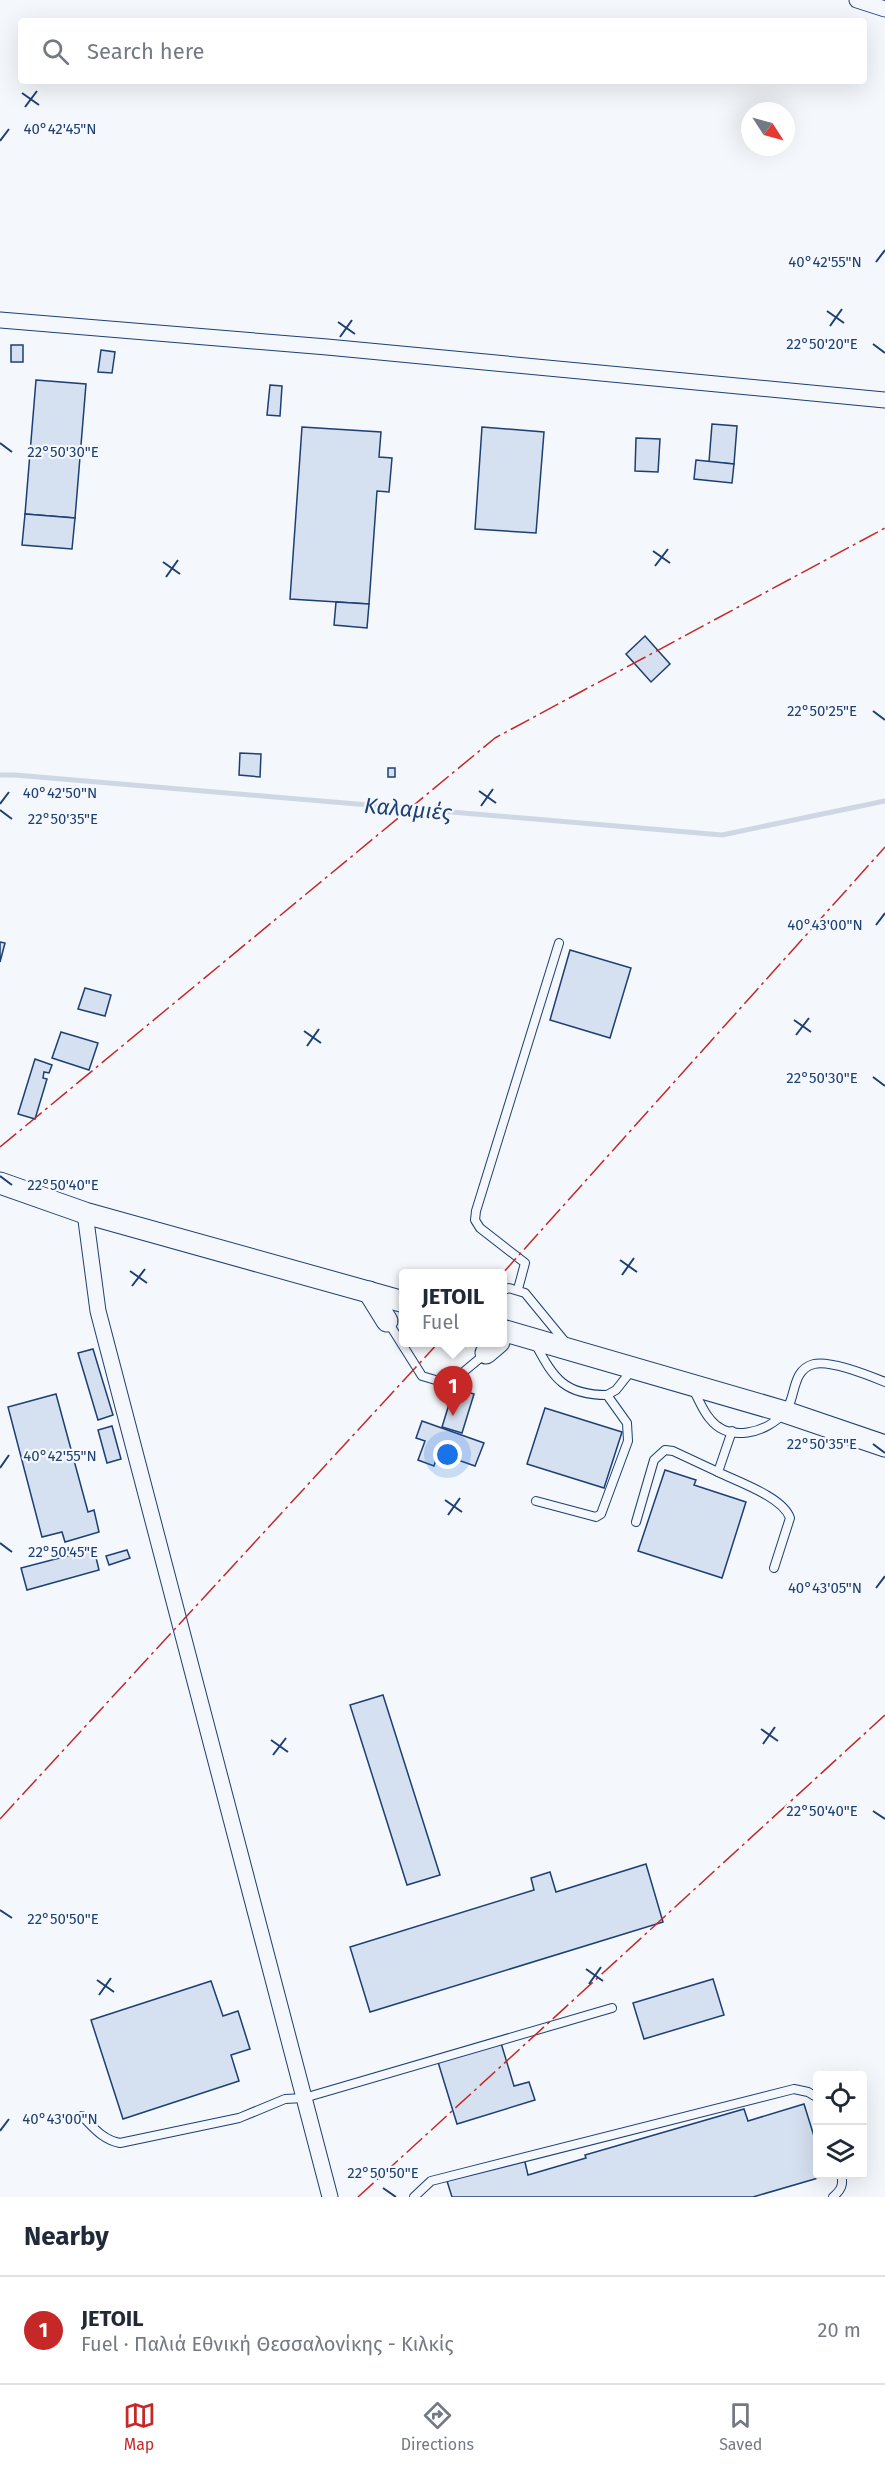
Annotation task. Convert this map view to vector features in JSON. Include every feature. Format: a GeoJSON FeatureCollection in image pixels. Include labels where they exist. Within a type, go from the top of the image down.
{"type":"FeatureCollection","features":[{"type":"Feature","properties":{"kind":"main road"},"geometry":{"type":"LineString","coordinates":[[0,1183],[86,1213],[399,1301]]}},
{"type":"Feature","properties":{"kind":"main road"},"geometry":{"type":"LineString","coordinates":[[369,1292],[387,1321]]}},
{"type":"Feature","properties":{"kind":"main road"},"geometry":{"type":"LineString","coordinates":[[507,1340],[533,1338],[785,1412],[885,1446]]}},
{"type":"Feature","properties":{"kind":"street"},"geometry":{"type":"LineString","coordinates":[[857,0],[885,9]]}},
{"type":"Feature","properties":{"kind":"street"},"geometry":{"type":"LineString","coordinates":[[0,320],[327,347],[885,400]]}},
{"type":"Feature","properties":{"kind":"street"},"geometry":{"type":"LineString","coordinates":[[86,1213],[98,1311],[330,2197]]}},
{"type":"Feature","properties":{"kind":"lane"},"geometry":{"type":"LineString","coordinates":[[518,1289],[525,1263],[480,1228],[475,1220],[476,1210],[559,943]]}},
{"type":"Feature","properties":{"kind":"lane"},"geometry":{"type":"LineString","coordinates":[[507,1289],[518,1289],[525,1293],[571,1349]]}},
{"type":"Feature","properties":{"kind":"lane"},"geometry":{"type":"LineString","coordinates":[[387,1321],[399,1340]]}},
{"type":"Feature","properties":{"kind":"lane"},"geometry":{"type":"LineString","coordinates":[[533,1338],[551,1372],[567,1388],[607,1395],[616,1390],[633,1367]]}},
{"type":"Feature","properties":{"kind":"lane"},"geometry":{"type":"LineString","coordinates":[[404,1347],[422,1376],[449,1384],[492,1347]]}},
{"type":"Feature","properties":{"kind":"lane"},"geometry":{"type":"LineString","coordinates":[[690,1384],[710,1420],[732,1431],[745,1434],[767,1426],[785,1412],[797,1378],[805,1368],[815,1364],[831,1364],[885,1382]]}},
{"type":"Feature","properties":{"kind":"lane"},"geometry":{"type":"LineString","coordinates":[[536,1501],[596,1516],[601,1514],[628,1441],[627,1423],[607,1395]]}},
{"type":"Feature","properties":{"kind":"lane"},"geometry":{"type":"LineString","coordinates":[[718,1472],[732,1431]]}},
{"type":"Feature","properties":{"kind":"lane"},"geometry":{"type":"LineString","coordinates":[[636,1522],[654,1460],[665,1450],[673,1451],[776,1501],[788,1512],[790,1518],[774,1568]]}},
{"type":"Feature","properties":{"kind":"lane"},"geometry":{"type":"LineString","coordinates":[[82,2116],[102,2136],[120,2144],[239,2118],[285,2099],[304,2098],[612,2008]]}},
{"type":"Feature","properties":{"kind":"lane"},"geometry":{"type":"LineString","coordinates":[[414,2197],[431,2181],[794,2089],[813,2095]]}},
{"type":"Feature","properties":{"kind":"lane"},"geometry":{"type":"LineString","coordinates":[[833,2197],[841,2189],[842,2179]]}},
{"type":"Feature","properties":{"kind":"building"},"geometry":{"type":"Polygon","coordinates":[[[11,345],[23,345],[23,362],[11,362],[11,345]]]}},
{"type":"Feature","properties":{"kind":"building"},"geometry":{"type":"Polygon","coordinates":[[[101,350],[115,352],[112,373],[98,372],[101,350]]]}},
{"type":"Feature","properties":{"kind":"building"},"geometry":{"type":"Polygon","coordinates":[[[36,380],[86,384],[75,518],[25,514],[36,380]]]}},
{"type":"Feature","properties":{"kind":"building"},"geometry":{"type":"Polygon","coordinates":[[[270,385],[282,386],[280,416],[267,415],[270,385]]]}},
{"type":"Feature","properties":{"kind":"building"},"geometry":{"type":"Polygon","coordinates":[[[712,424],[737,426],[734,464],[709,462],[712,424]]]}},
{"type":"Feature","properties":{"kind":"building"},"geometry":{"type":"Polygon","coordinates":[[[302,427],[381,432],[379,457],[392,458],[389,492],[377,491],[369,604],[290,599],[302,427]]]}},
{"type":"Feature","properties":{"kind":"building"},"geometry":{"type":"Polygon","coordinates":[[[482,427],[544,432],[536,533],[475,529],[482,427]]]}},
{"type":"Feature","properties":{"kind":"building"},"geometry":{"type":"Polygon","coordinates":[[[636,438],[660,439],[658,472],[635,471],[636,438]]]}},
{"type":"Feature","properties":{"kind":"building"},"geometry":{"type":"Polygon","coordinates":[[[696,460],[734,464],[732,483],[694,479],[696,460]]]}},
{"type":"Feature","properties":{"kind":"building"},"geometry":{"type":"Polygon","coordinates":[[[25,514],[75,518],[72,549],[22,545],[25,514]]]}},
{"type":"Feature","properties":{"kind":"building"},"geometry":{"type":"Polygon","coordinates":[[[336,602],[369,604],[367,628],[334,625],[336,602]]]}},
{"type":"Feature","properties":{"kind":"building"},"geometry":{"type":"Polygon","coordinates":[[[645,636],[670,664],[651,682],[626,654],[645,636]]]}},
{"type":"Feature","properties":{"kind":"building"},"geometry":{"type":"Polygon","coordinates":[[[240,753],[261,754],[260,777],[239,775],[240,753]]]}},
{"type":"Feature","properties":{"kind":"building"},"geometry":{"type":"Polygon","coordinates":[[[388,768],[395,768],[395,777],[388,777],[388,768]]]}},
{"type":"Feature","properties":{"kind":"building"},"geometry":{"type":"Polygon","coordinates":[[[0,942],[5,943],[0,962],[0,942]]]}},
{"type":"Feature","properties":{"kind":"building"},"geometry":{"type":"Polygon","coordinates":[[[570,950],[631,968],[610,1038],[550,1020],[570,950]]]}},
{"type":"Feature","properties":{"kind":"building"},"geometry":{"type":"Polygon","coordinates":[[[85,988],[111,995],[105,1016],[78,1009],[85,988]]]}},
{"type":"Feature","properties":{"kind":"building"},"geometry":{"type":"Polygon","coordinates":[[[61,1032],[98,1043],[89,1070],[52,1058],[61,1032]]]}},
{"type":"Feature","properties":{"kind":"building"},"geometry":{"type":"Polygon","coordinates":[[[35,1059],[52,1065],[49,1073],[44,1072],[43,1078],[47,1079],[35,1119],[18,1114],[35,1059]]]}},
{"type":"Feature","properties":{"kind":"building"},"geometry":{"type":"Polygon","coordinates":[[[93,1349],[113,1415],[98,1420],[78,1353],[93,1349]]]}},
{"type":"Feature","properties":{"kind":"building"},"geometry":{"type":"Polygon","coordinates":[[[454,1388],[474,1394],[462,1433],[442,1427],[454,1388]]]}},
{"type":"Feature","properties":{"kind":"building"},"geometry":{"type":"Polygon","coordinates":[[[56,1394],[88,1512],[94,1510],[99,1532],[65,1542],[62,1532],[42,1537],[8,1407],[56,1394]]]}},
{"type":"Feature","properties":{"kind":"building"},"geometry":{"type":"Polygon","coordinates":[[[545,1408],[622,1432],[604,1488],[527,1464],[545,1408]]]}},
{"type":"Feature","properties":{"kind":"building"},"geometry":{"type":"Polygon","coordinates":[[[422,1421],[484,1443],[475,1466],[438,1453],[434,1466],[418,1460],[425,1441],[416,1438],[422,1421]]]}},
{"type":"Feature","properties":{"kind":"building"},"geometry":{"type":"Polygon","coordinates":[[[112,1426],[121,1459],[107,1463],[98,1430],[112,1426]]]}},
{"type":"Feature","properties":{"kind":"building"},"geometry":{"type":"Polygon","coordinates":[[[665,1470],[696,1480],[694,1485],[746,1502],[722,1578],[638,1551],[665,1470]]]}},
{"type":"Feature","properties":{"kind":"building"},"geometry":{"type":"Polygon","coordinates":[[[94,1549],[99,1570],[27,1590],[21,1568],[94,1549]]]}},
{"type":"Feature","properties":{"kind":"building"},"geometry":{"type":"Polygon","coordinates":[[[127,1550],[130,1558],[109,1565],[106,1556],[127,1550]]]}},
{"type":"Feature","properties":{"kind":"building"},"geometry":{"type":"Polygon","coordinates":[[[383,1695],[440,1875],[407,1885],[350,1705],[383,1695]]]}},
{"type":"Feature","properties":{"kind":"building"},"geometry":{"type":"Polygon","coordinates":[[[646,1864],[663,1922],[370,2012],[350,1947],[534,1890],[531,1878],[550,1872],[556,1892],[646,1864]]]}},
{"type":"Feature","properties":{"kind":"building"},"geometry":{"type":"Polygon","coordinates":[[[713,1979],[724,2015],[644,2039],[633,2003],[713,1979]]]}},
{"type":"Feature","properties":{"kind":"building"},"geometry":{"type":"Polygon","coordinates":[[[211,1981],[223,2016],[238,2011],[250,2049],[231,2055],[239,2081],[123,2119],[91,2020],[211,1981]]]}},
{"type":"Feature","properties":{"kind":"building"},"geometry":{"type":"Polygon","coordinates":[[[501,2043],[514,2086],[529,2082],[535,2100],[457,2124],[438,2062],[501,2043]]]}},
{"type":"Feature","properties":{"kind":"building"},"geometry":{"type":"Polygon","coordinates":[[[804,2104],[813,2133],[815,2179],[753,2197],[452,2197],[447,2181],[524,2158],[528,2175],[586,2158],[585,2155],[744,2109],[748,2121],[804,2104]]]}},
{"type":"Feature","properties":{"kind":"waterway","name":"Καλαμιές"},"geometry":{"type":"LineString","coordinates":[[0,775],[722,835],[885,801]]}},
{"type":"Feature","properties":{"kind":"power"},"geometry":{"type":"LineString","coordinates":[[0,1147],[495,738],[885,528]]}},
{"type":"Feature","properties":{"kind":"power"},"geometry":{"type":"LineString","coordinates":[[506,1269],[885,847]]}},
{"type":"Feature","properties":{"kind":"power"},"geometry":{"type":"LineString","coordinates":[[0,1819],[434,1347]]}},
{"type":"Feature","properties":{"kind":"power"},"geometry":{"type":"LineString","coordinates":[[358,2197],[885,1715]]}},
{"type":"Feature","properties":{"kind":"place","name":"JETOIL"},"geometry":{"type":"Point","coordinates":[453,1416]}}]}
